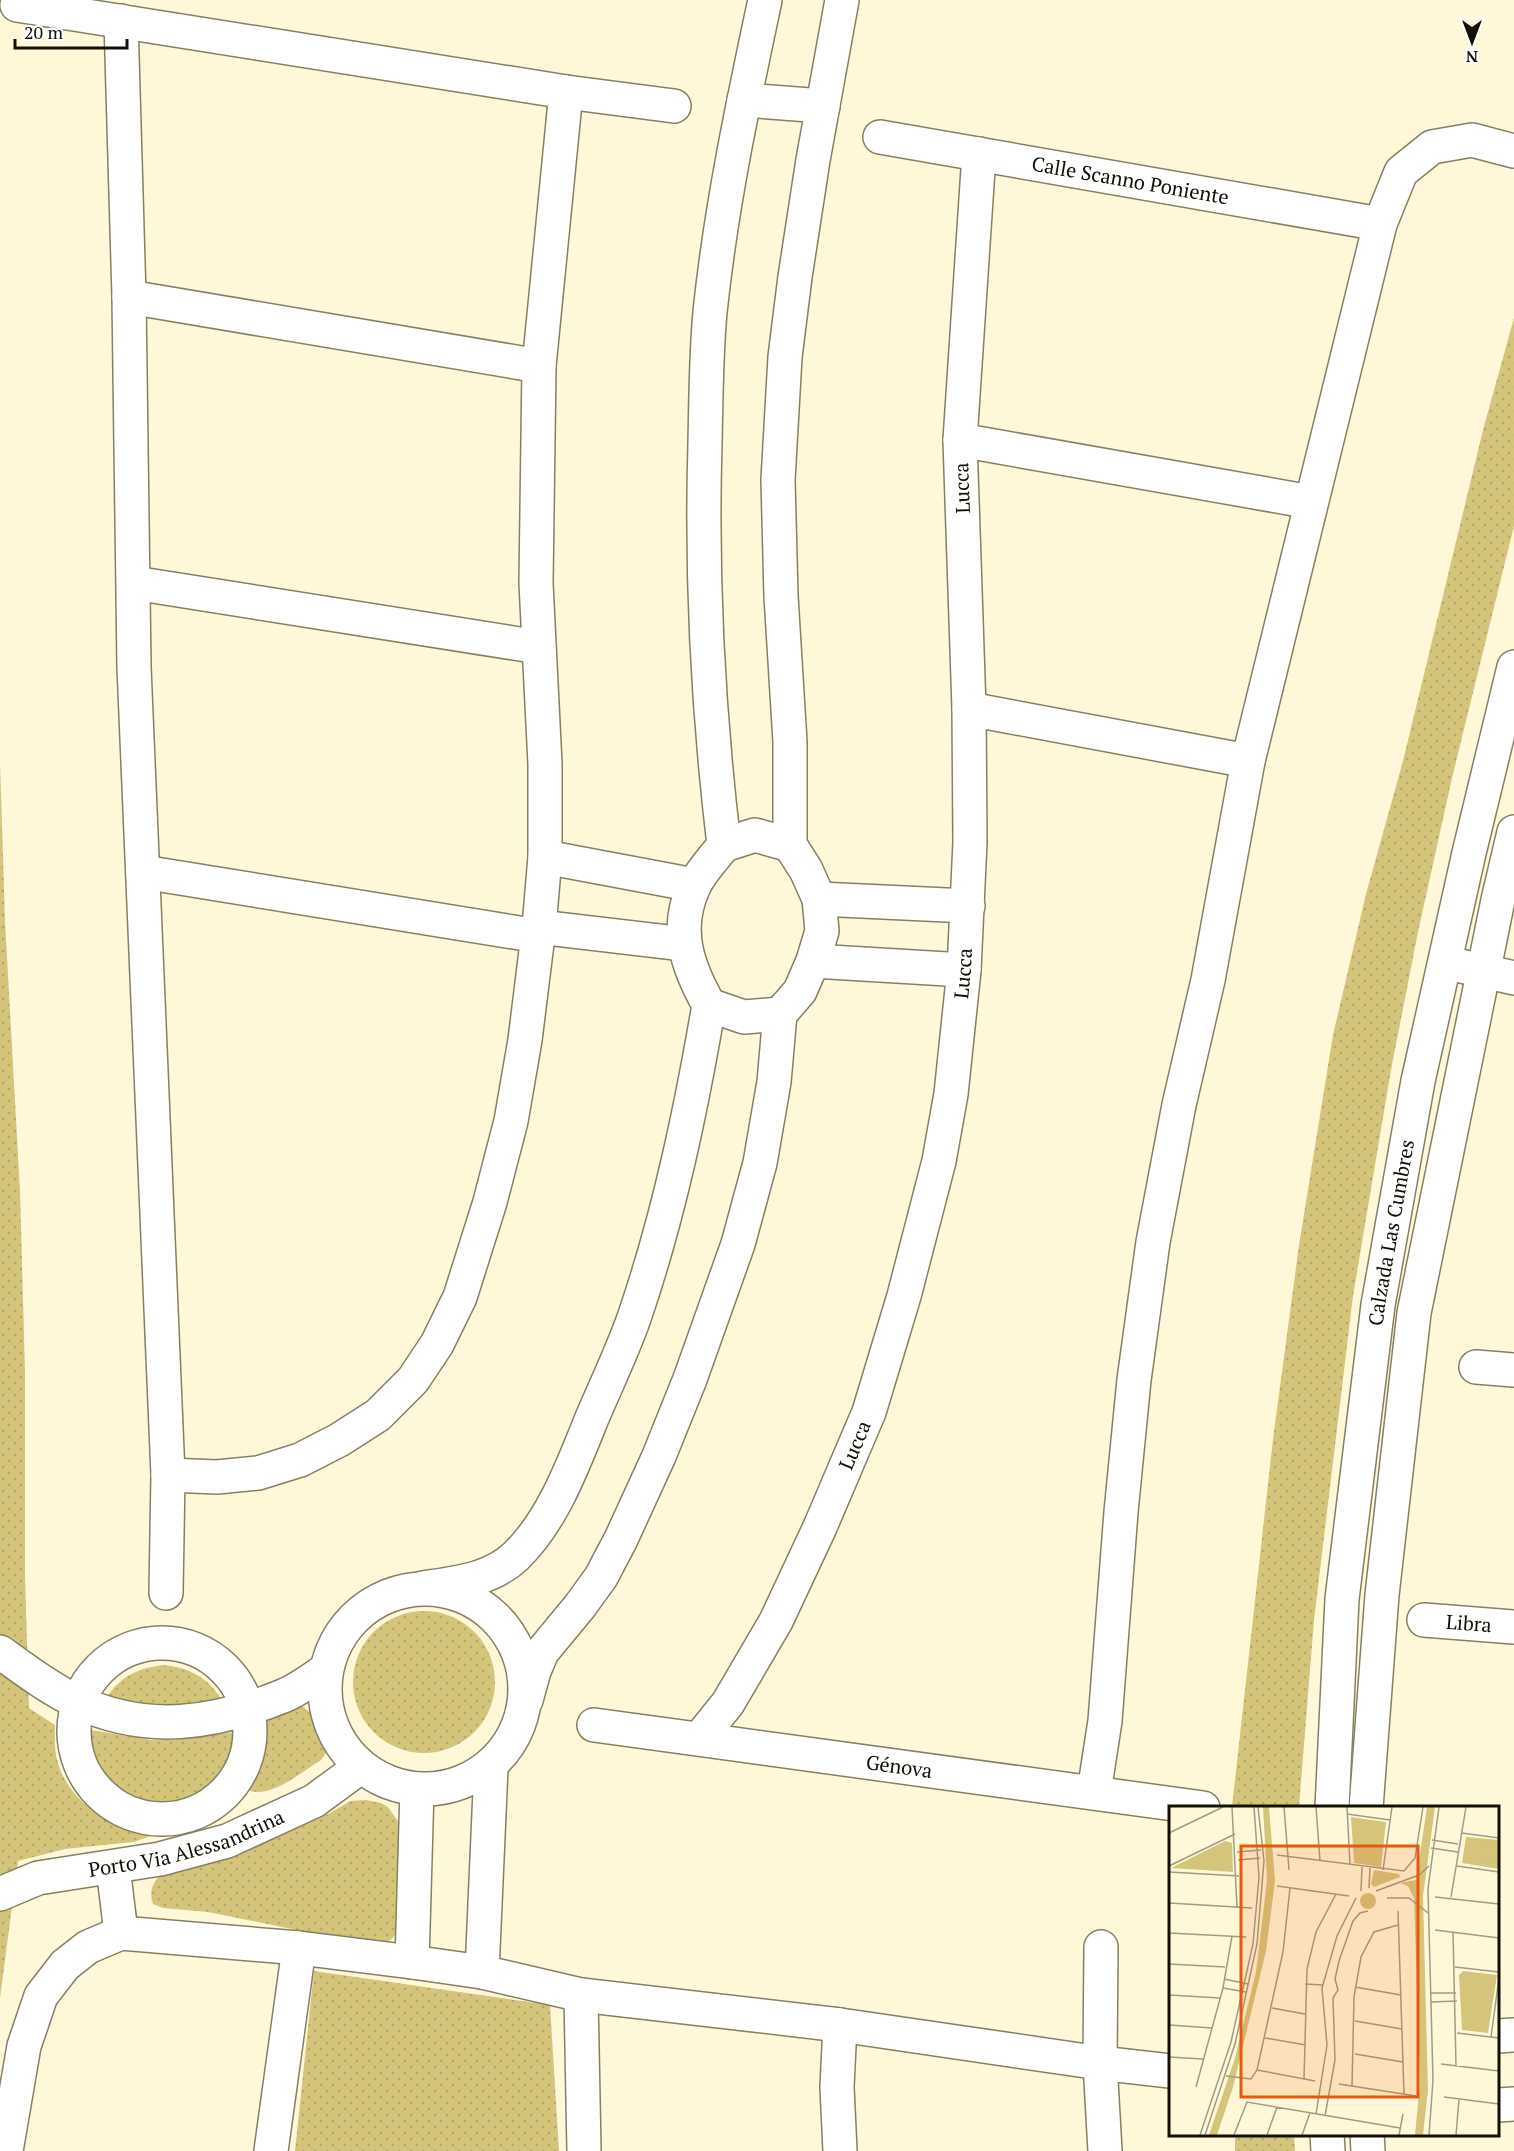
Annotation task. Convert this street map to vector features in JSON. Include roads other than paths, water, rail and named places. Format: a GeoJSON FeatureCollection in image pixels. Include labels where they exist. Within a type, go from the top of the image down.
{"type":"FeatureCollection","features":[{"type":"Feature","properties":{"kind":"street"},"geometry":{"type":"LineString","coordinates":[[724,845],[708,677],[703,567],[703,483],[710,313],[729,179],[765,0]]}},
{"type":"Feature","properties":{"kind":"street"},"geometry":{"type":"LineString","coordinates":[[790,845],[755,835],[724,845],[694,885],[685,914],[684,944],[697,983],[709,1005],[679,1160],[640,1298],[615,1366],[558,1495],[536,1531],[516,1556],[495,1572],[451,1584],[390,1594],[360,1612],[338,1638],[326,1670],[326,1704],[337,1737],[359,1768],[385,1780],[417,1789],[445,1787],[491,1768],[516,1733],[534,1671],[542,1652],[594,1587],[621,1539],[650,1477],[690,1379],[738,1244],[760,1163],[774,1082],[780,1014],[800,992],[822,931],[819,899],[806,870],[790,845],[790,742],[783,633],[778,480],[789,328],[800,240],[842,0]]}},
{"type":"Feature","properties":{"kind":"street"},"geometry":{"type":"LineString","coordinates":[[17,5],[566,92],[674,106]]}},
{"type":"Feature","properties":{"kind":"street"},"geometry":{"type":"LineString","coordinates":[[121,21],[129,297],[134,667],[168,1475],[166,1593]]}},
{"type":"Feature","properties":{"kind":"street"},"geometry":{"type":"LineString","coordinates":[[168,1475],[217,1477],[258,1473],[300,1460],[339,1440],[378,1415],[413,1380],[437,1344],[460,1297],[490,1202],[511,1121],[525,1040],[539,932],[545,857],[545,764],[536,583],[539,366],[566,92]]}},
{"type":"Feature","properties":{"kind":"street"},"geometry":{"type":"LineString","coordinates":[[744,100],[823,106]]}},
{"type":"Feature","properties":{"kind":"street","name":"Calle Scanno Poniente"},"geometry":{"type":"LineString","coordinates":[[880,137],[1380,224]]}},
{"type":"Feature","properties":{"kind":"street"},"geometry":{"type":"LineString","coordinates":[[1094,1792],[1105,1721],[1134,1380],[1153,1242],[1179,1105],[1208,980],[1248,761],[1380,224],[1401,172],[1432,147],[1472,140],[1514,151]]}},
{"type":"Feature","properties":{"kind":"street","name":"Lucca"},"geometry":{"type":"LineString","coordinates":[[699,1739],[728,1703],[776,1621],[820,1527],[869,1412],[904,1296],[939,1161],[951,1094],[964,969],[970,842],[969,709],[960,440],[979,154]]}},
{"type":"Feature","properties":{"kind":"street"},"geometry":{"type":"LineString","coordinates":[[129,297],[539,366]]}},
{"type":"Feature","properties":{"kind":"street"},"geometry":{"type":"LineString","coordinates":[[960,440],[1311,502]]}},
{"type":"Feature","properties":{"kind":"street"},"geometry":{"type":"LineString","coordinates":[[134,583],[539,647]]}},
{"type":"Feature","properties":{"kind":"street","name":"Calzada Las Cumbres"},"geometry":{"type":"LineString","coordinates":[[1332,1806],[1342,1599],[1377,1305],[1418,1080],[1514,667]]}},
{"type":"Feature","properties":{"kind":"street"},"geometry":{"type":"LineString","coordinates":[[969,709],[1248,761]]}},
{"type":"Feature","properties":{"kind":"street","name":"Calzada Las Cumbres"},"geometry":{"type":"LineString","coordinates":[[1366,1806],[1382,1595],[1414,1312],[1499,975],[1514,832]]}},
{"type":"Feature","properties":{"kind":"street"},"geometry":{"type":"LineString","coordinates":[[545,857],[694,885]]}},
{"type":"Feature","properties":{"kind":"street"},"geometry":{"type":"LineString","coordinates":[[143,872],[539,932],[684,944]]}},
{"type":"Feature","properties":{"kind":"street"},"geometry":{"type":"LineString","coordinates":[[1461,892],[1506,901]]}},
{"type":"Feature","properties":{"kind":"street"},"geometry":{"type":"LineString","coordinates":[[819,899],[968,906]]}},
{"type":"Feature","properties":{"kind":"street"},"geometry":{"type":"LineString","coordinates":[[813,961],[964,969]]}},
{"type":"Feature","properties":{"kind":"street"},"geometry":{"type":"LineString","coordinates":[[1445,963],[1499,975]]}},
{"type":"Feature","properties":{"kind":"street"},"geometry":{"type":"LineString","coordinates":[[709,1005],[744,1017],[780,1014]]}},
{"type":"Feature","properties":{"kind":"street"},"geometry":{"type":"LineString","coordinates":[[1476,1367],[1514,1370]]}},
{"type":"Feature","properties":{"kind":"street"},"geometry":{"type":"LineString","coordinates":[[423,1588],[458,1593],[488,1609],[511,1634],[524,1666],[526,1700]]}},
{"type":"Feature","properties":{"kind":"street","name":"Libra"},"geometry":{"type":"LineString","coordinates":[[1424,1620],[1514,1627]]}},
{"type":"Feature","properties":{"kind":"street"},"geometry":{"type":"LineString","coordinates":[[164,1643],[192,1649],[217,1662],[236,1683],[247,1708],[251,1723],[249,1752],[242,1767],[231,1784],[214,1802],[195,1813],[174,1819],[144,1818],[116,1807],[93,1788],[79,1762],[73,1733],[78,1702],[91,1679],[111,1659],[136,1647],[164,1643]]}},
{"type":"Feature","properties":{"kind":"street"},"geometry":{"type":"LineString","coordinates":[[0,1652],[45,1683],[78,1702],[121,1717],[162,1723],[215,1719],[284,1696],[326,1670]]}},
{"type":"Feature","properties":{"kind":"street","name":"Génova"},"geometry":{"type":"LineString","coordinates":[[594,1725],[1189,1806]]}},
{"type":"Feature","properties":{"kind":"street","name":"Porto Via Alessandrina"},"geometry":{"type":"LineString","coordinates":[[0,1894],[38,1878],[160,1859],[227,1841],[314,1801],[359,1768]]}},
{"type":"Feature","properties":{"kind":"street"},"geometry":{"type":"LineString","coordinates":[[482,1972],[491,1768]]}},
{"type":"Feature","properties":{"kind":"street"},"geometry":{"type":"LineString","coordinates":[[412,1962],[417,1789]]}},
{"type":"Feature","properties":{"kind":"street"},"geometry":{"type":"LineString","coordinates":[[214,1802],[260,1827]]}},
{"type":"Feature","properties":{"kind":"street"},"geometry":{"type":"LineString","coordinates":[[113,1867],[121,1933]]}},
{"type":"Feature","properties":{"kind":"street"},"geometry":{"type":"LineString","coordinates":[[6,2151],[24,2046],[41,1996],[64,1965],[88,1947],[121,1933],[299,1948],[412,1962],[482,1972],[581,1995],[840,2025],[1169,2071]]}},
{"type":"Feature","properties":{"kind":"street"},"geometry":{"type":"LineString","coordinates":[[1101,1947],[1100,2063],[1105,2151]]}},
{"type":"Feature","properties":{"kind":"street"},"geometry":{"type":"LineString","coordinates":[[271,2151],[299,1948]]}},
{"type":"Feature","properties":{"kind":"street"},"geometry":{"type":"LineString","coordinates":[[581,1995],[584,2151]]}},
{"type":"Feature","properties":{"kind":"street"},"geometry":{"type":"LineString","coordinates":[[840,2025],[837,2087],[840,2151]]}},
{"type":"Feature","properties":{"kind":"street"},"geometry":{"type":"LineString","coordinates":[[1499,2036],[1514,2035]]}},
{"type":"Feature","properties":{"kind":"street"},"geometry":{"type":"LineString","coordinates":[[1327,2136],[1328,2151]]}},
{"type":"Feature","properties":{"kind":"street"},"geometry":{"type":"LineString","coordinates":[[1367,2136],[1368,2151]]}}]}
